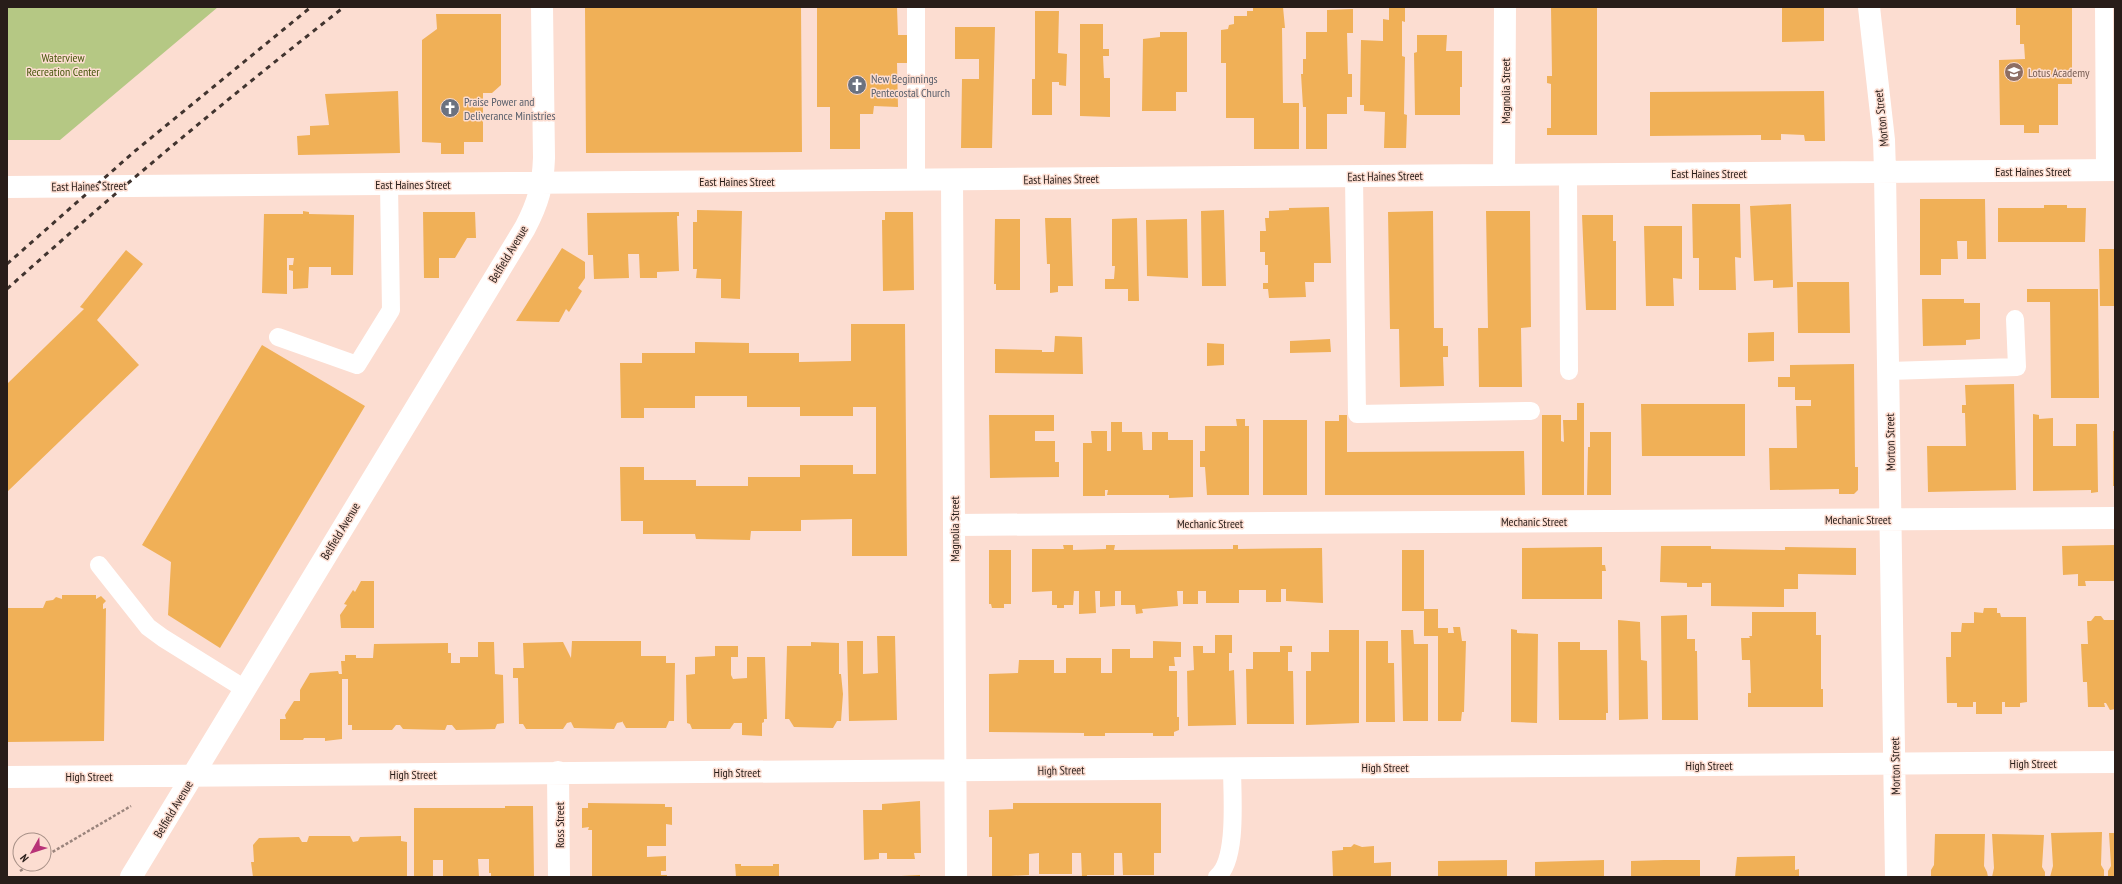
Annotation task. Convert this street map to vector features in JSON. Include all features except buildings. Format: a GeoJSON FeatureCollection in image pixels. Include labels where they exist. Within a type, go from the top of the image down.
{"type":"FeatureCollection","features":[{"type":"Feature","properties":{"kind":"street","name":"Belfield Avenue"},"geometry":{"type":"LineString","coordinates":[[131,877],[525,228],[536,205],[543,183],[544,155],[542,7]]}},
{"type":"Feature","properties":{"kind":"street","name":"Magnolia Street"},"geometry":{"type":"LineString","coordinates":[[1504,174],[1505,7]]}},
{"type":"Feature","properties":{"kind":"street","name":"Morton Street"},"geometry":{"type":"LineString","coordinates":[[1869,7],[1884,140],[1885,172],[1896,877]]}},
{"type":"Feature","properties":{"kind":"street","name":"East Haines Street"},"geometry":{"type":"LineString","coordinates":[[7,187],[2110,170]]}},
{"type":"Feature","properties":{"kind":"street","name":"Magnolia Street"},"geometry":{"type":"LineString","coordinates":[[952,180],[956,877]]}},
{"type":"Feature","properties":{"kind":"street","name":"Mechanic Street"},"geometry":{"type":"LineString","coordinates":[[954,525],[2115,518]]}},
{"type":"Feature","properties":{"kind":"street","name":"High Street"},"geometry":{"type":"LineString","coordinates":[[7,777],[2115,762]]}},
{"type":"Feature","properties":{"kind":"street","name":"Ross Street"},"geometry":{"type":"LineString","coordinates":[[558,772],[559,877]]}},
{"type":"Feature","properties":{"kind":"lane"},"geometry":{"type":"LineString","coordinates":[[916,7],[916,180]]}},
{"type":"Feature","properties":{"kind":"lane"},"geometry":{"type":"LineString","coordinates":[[2104,7],[2110,170]]}},
{"type":"Feature","properties":{"kind":"lane"},"geometry":{"type":"LineString","coordinates":[[1568,174],[1569,371]]}},
{"type":"Feature","properties":{"kind":"lane"},"geometry":{"type":"LineString","coordinates":[[1354,176],[1357,414],[1531,411]]}},
{"type":"Feature","properties":{"kind":"lane"},"geometry":{"type":"LineString","coordinates":[[278,337],[358,365],[391,310],[389,184]]}},
{"type":"Feature","properties":{"kind":"lane"},"geometry":{"type":"LineString","coordinates":[[1889,371],[2017,367],[2015,319]]}},
{"type":"Feature","properties":{"kind":"lane"},"geometry":{"type":"LineString","coordinates":[[99,565],[148,627],[245,689]]}},
{"type":"Feature","properties":{"kind":"lane"},"geometry":{"type":"LineString","coordinates":[[1217,877],[1227,861],[1232,832],[1232,768]]}},
{"type":"Feature","properties":{"kind":"lane"},"geometry":{"type":"LineString","coordinates":[[1227,861],[1235,877]]}},
{"type":"Feature","properties":{"kind":"path"},"geometry":{"type":"LineString","coordinates":[[52,852],[131,806]]}},
{"type":"Feature","properties":{"kind":"green space","name":"Waterview Recreation Center"},"geometry":{"type":"Polygon","coordinates":[[[7,7],[218,7],[60,140],[7,140],[7,7]]]}},
{"type":"Feature","properties":{"kind":"railway"},"geometry":{"type":"LineString","coordinates":[[7,264],[135,151],[311,7]]}},
{"type":"Feature","properties":{"kind":"railway"},"geometry":{"type":"LineString","coordinates":[[7,289],[89,216],[173,145],[344,7]]}},
{"type":"Feature","properties":{"kind":"place","name":"Lotus Academy"},"geometry":{"type":"Point","coordinates":[2014,72]}},
{"type":"Feature","properties":{"kind":"place","name":"New Beginnings Pentecostal Church"},"geometry":{"type":"Point","coordinates":[857,85]}},
{"type":"Feature","properties":{"kind":"place","name":"Praise Power and Deliverance Ministries"},"geometry":{"type":"Point","coordinates":[450,108]}}]}
